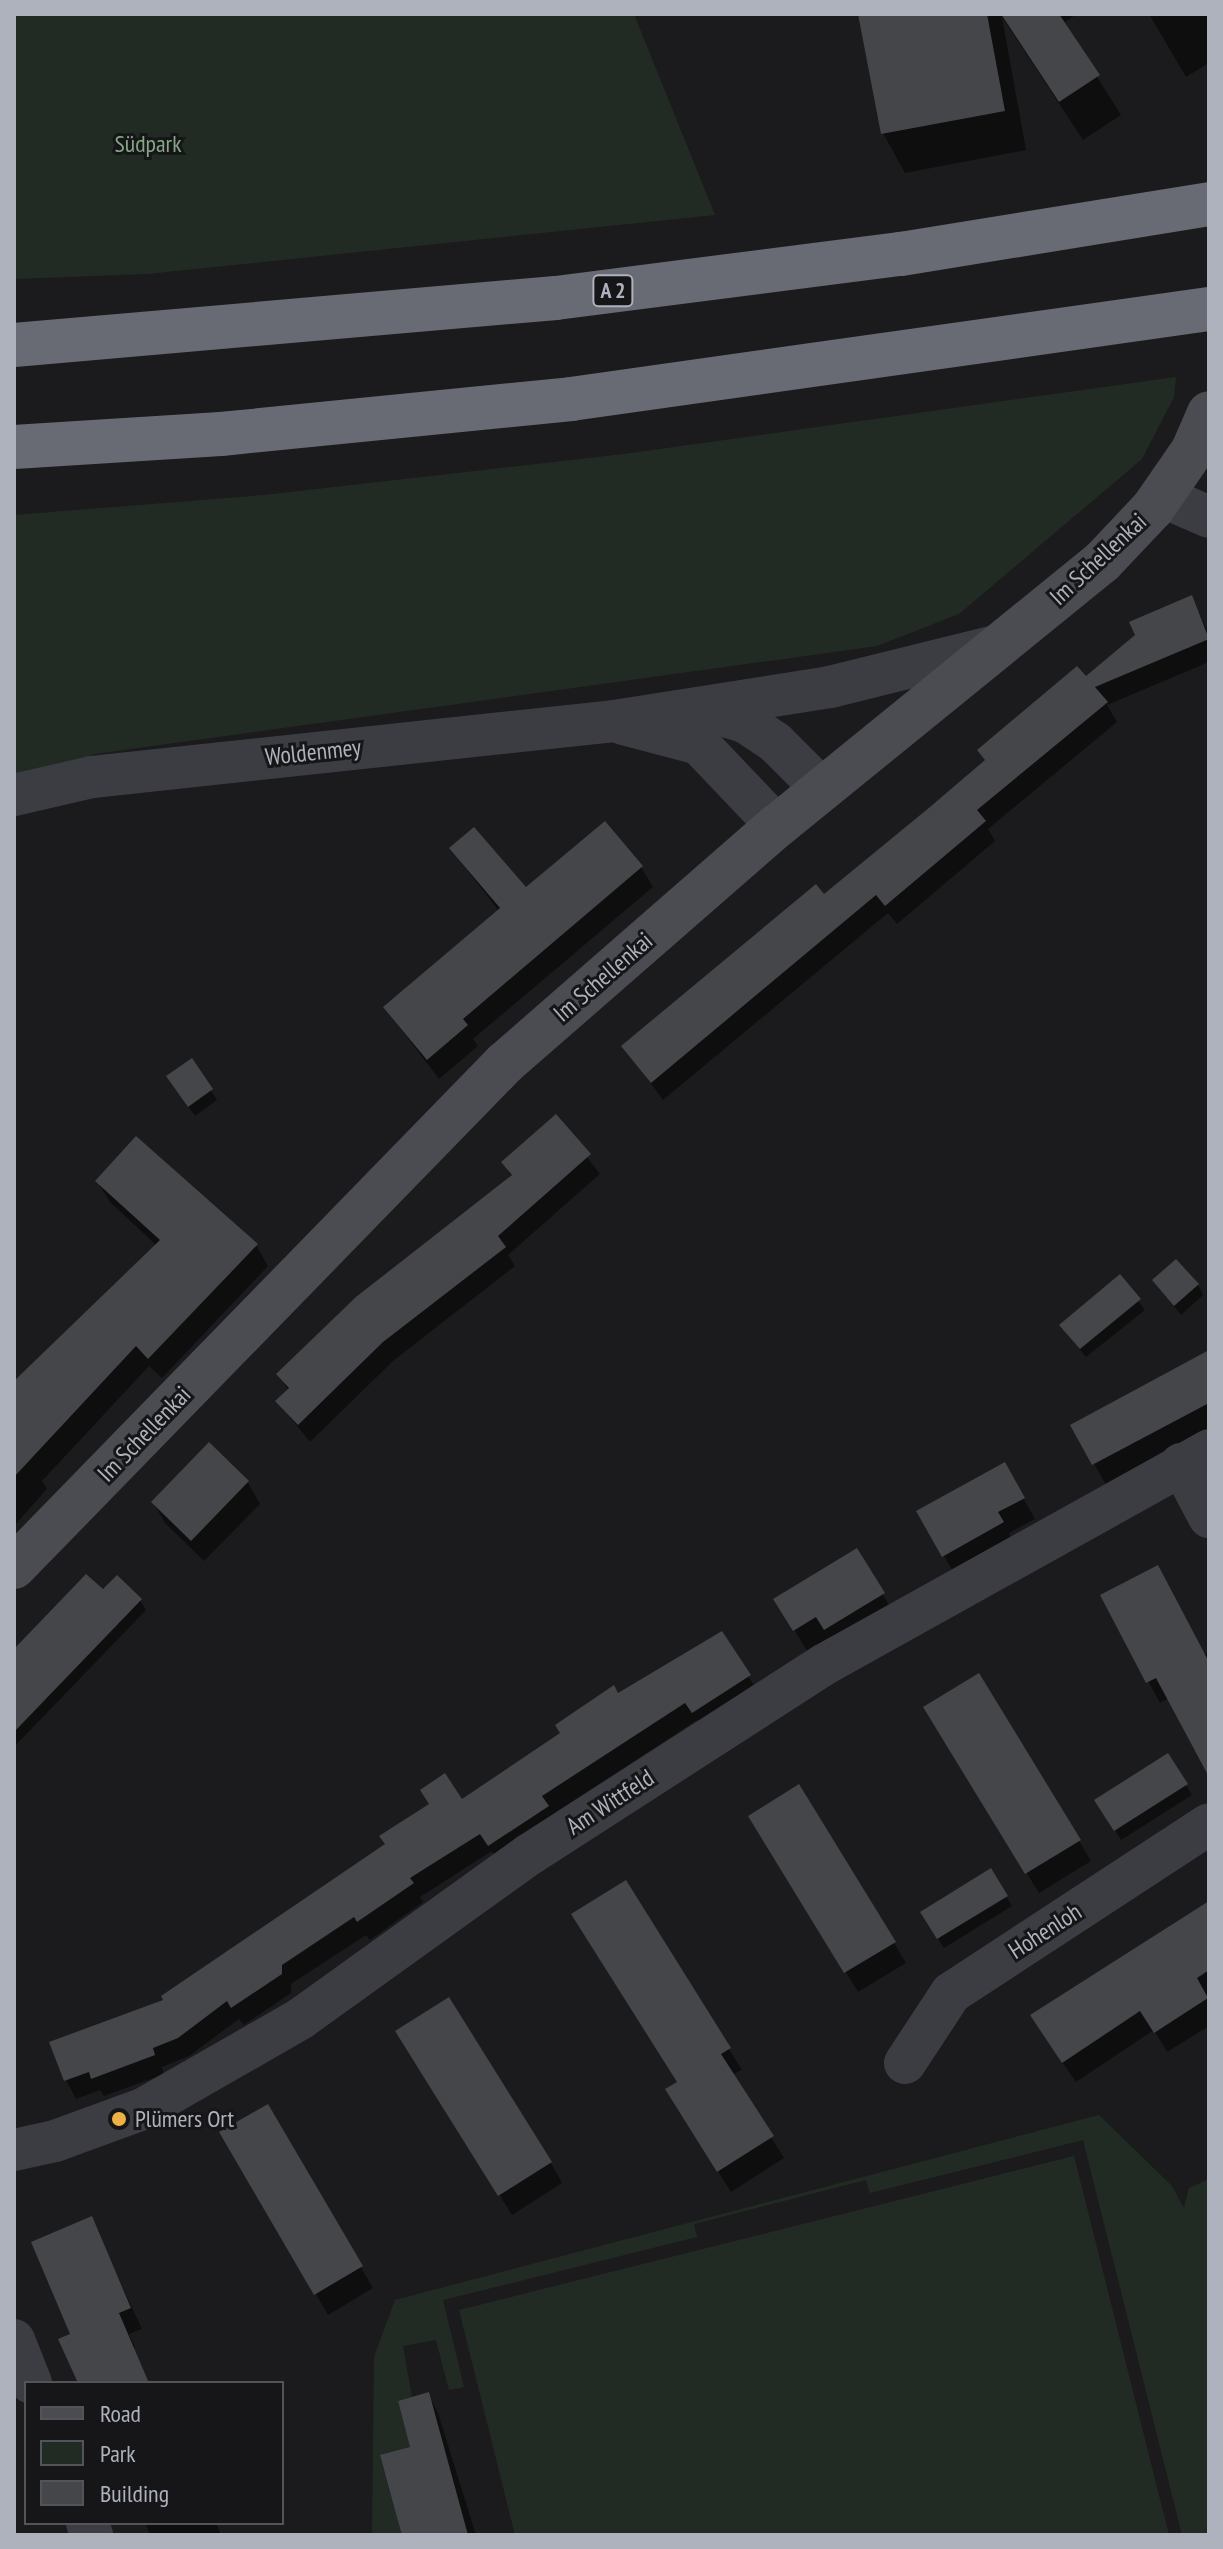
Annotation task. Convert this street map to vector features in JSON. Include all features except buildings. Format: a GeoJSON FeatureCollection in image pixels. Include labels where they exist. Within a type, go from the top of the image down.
{"type":"FeatureCollection","features":[{"type":"Feature","properties":{"kind":"highway","name":"A 2"},"geometry":{"type":"LineString","coordinates":[[14,345],[556,298],[901,254],[1209,204]]}},
{"type":"Feature","properties":{"kind":"highway"},"geometry":{"type":"LineString","coordinates":[[14,447],[221,434],[571,399],[1209,309]]}},
{"type":"Feature","properties":{"kind":"street","name":"Im Schellenkai"},"geometry":{"type":"LineString","coordinates":[[14,1567],[505,1063],[777,826],[1102,562],[1161,496],[1204,441]]}},
{"type":"Feature","properties":{"kind":"street"},"geometry":{"type":"LineString","coordinates":[[1161,496],[1209,517]]}},
{"type":"Feature","properties":{"kind":"street","name":"Woldenmey"},"geometry":{"type":"LineString","coordinates":[[14,795],[92,777],[614,721],[692,706],[830,687],[1000,645]]}},
{"type":"Feature","properties":{"kind":"street","name":"Woldenmey"},"geometry":{"type":"LineString","coordinates":[[692,706],[745,722],[776,743],[823,790]]}},
{"type":"Feature","properties":{"kind":"street","name":"Woldenmey"},"geometry":{"type":"LineString","coordinates":[[614,721],[699,744],[777,826]]}},
{"type":"Feature","properties":{"kind":"street"},"geometry":{"type":"LineString","coordinates":[[1195,1457],[1209,1517]]}},
{"type":"Feature","properties":{"kind":"street","name":"Am Wittfeld"},"geometry":{"type":"LineString","coordinates":[[14,2150],[55,2141],[143,2109],[300,2019],[530,1854],[825,1664],[1195,1457]]}},
{"type":"Feature","properties":{"kind":"street","name":"Hohenloh"},"geometry":{"type":"LineString","coordinates":[[905,2063],[951,1993],[1209,1824]]}},
{"type":"Feature","properties":{"kind":"street"},"geometry":{"type":"LineString","coordinates":[[14,2340],[30,2381]]}},
{"type":"Feature","properties":{"kind":"green space","name":"Südpark"},"geometry":{"type":"Polygon","coordinates":[[[14,14],[634,14],[715,215],[147,274],[14,279],[14,14]]]}},
{"type":"Feature","properties":{"kind":"green space"},"geometry":{"type":"Polygon","coordinates":[[[1176,377],[1174,397],[1142,459],[959,614],[877,646],[95,754],[14,781],[14,515],[264,495],[624,454],[1176,377]]]}},
{"type":"Feature","properties":{"kind":"green space"},"geometry":{"type":"Polygon","coordinates":[[[1099,2115],[1172,2186],[1184,2208],[1189,2188],[1209,2179],[1209,2535],[1182,2535],[1083,2140],[870,2193],[866,2180],[694,2224],[697,2237],[443,2300],[464,2387],[449,2390],[436,2340],[403,2346],[412,2397],[398,2401],[410,2447],[380,2456],[402,2535],[372,2535],[374,2357],[395,2300],[1099,2115]]]}},
{"type":"Feature","properties":{"kind":"green space"},"geometry":{"type":"Polygon","coordinates":[[[1074,2156],[1169,2535],[515,2535],[459,2310],[1074,2156]]]}},
{"type":"Feature","properties":{"kind":"place","name":"Plümers Ort"},"geometry":{"type":"Point","coordinates":[119,2119]}}]}
